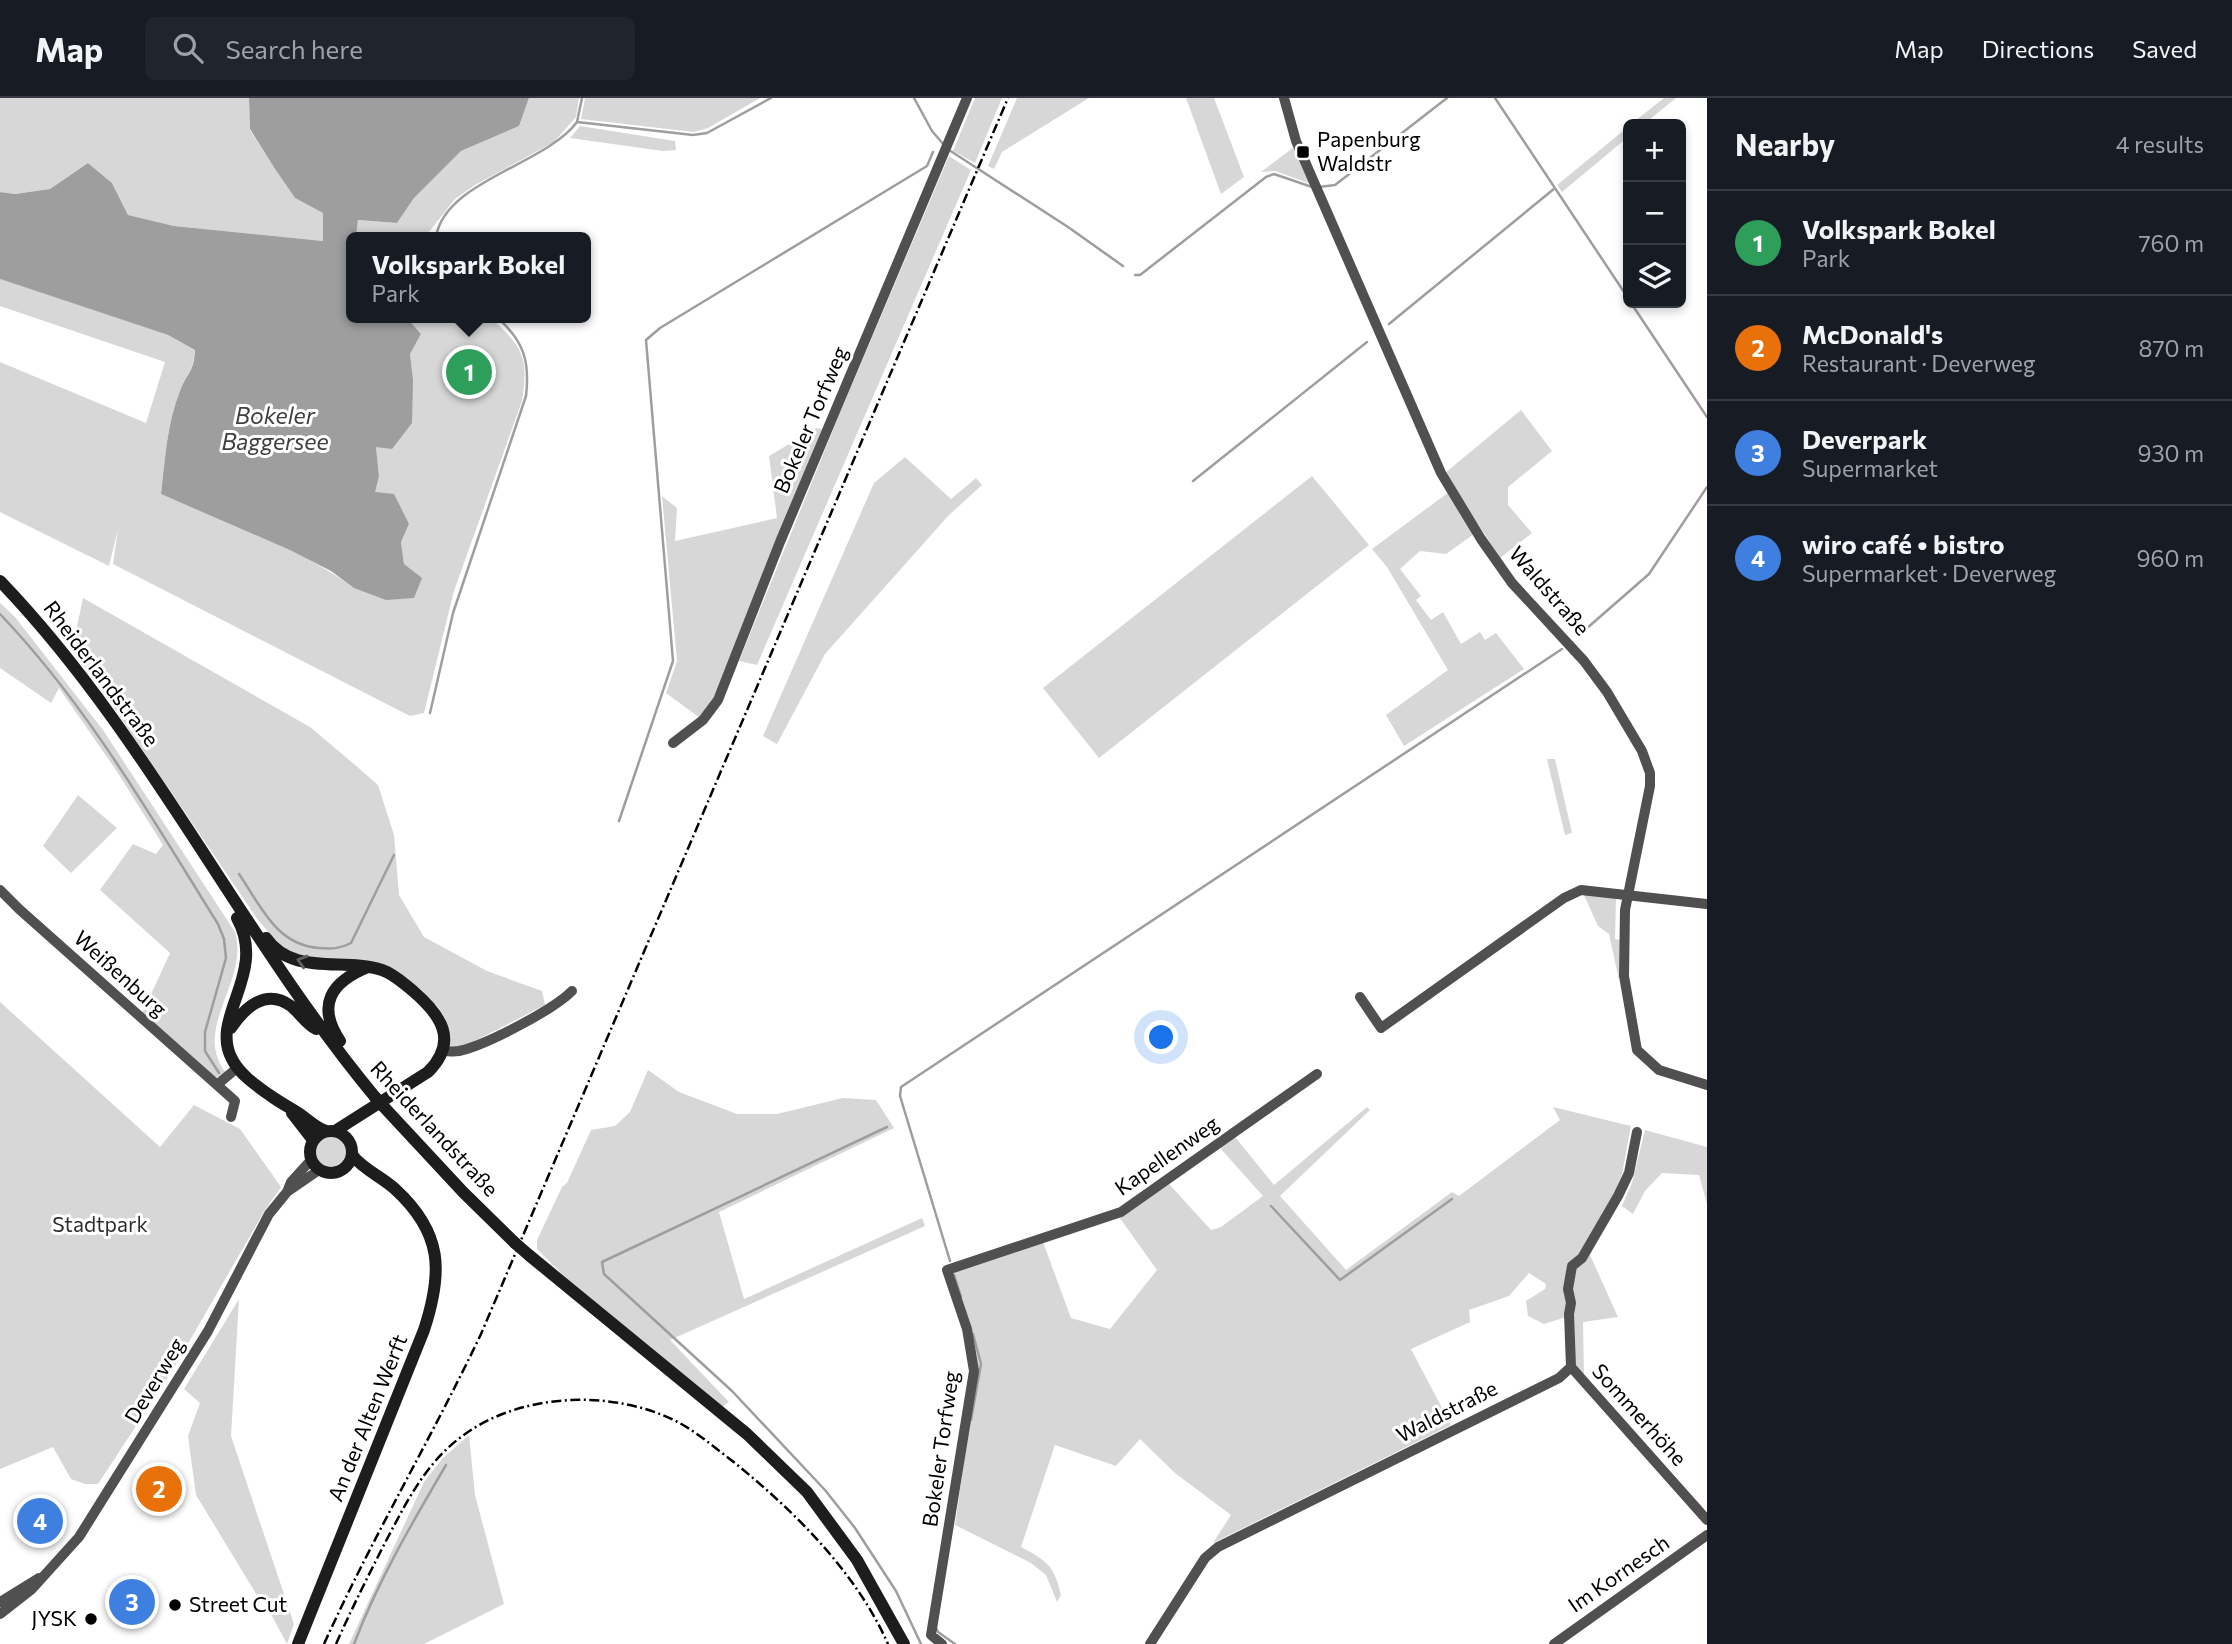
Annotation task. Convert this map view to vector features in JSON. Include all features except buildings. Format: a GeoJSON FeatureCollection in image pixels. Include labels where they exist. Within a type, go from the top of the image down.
{"type":"FeatureCollection","features":[{"type":"Feature","properties":{"kind":"main road","name":"Rheiderlandstraße"},"geometry":{"type":"LineString","coordinates":[[0,581],[48,632],[104,704],[246,920],[324,1032],[379,1102],[515,1243],[747,1434],[807,1492],[857,1560],[904,1644]]}},
{"type":"Feature","properties":{"kind":"main road"},"geometry":{"type":"LineString","coordinates":[[231,898],[233,910],[244,934],[248,957],[230,1015],[228,1051],[237,1068],[289,1110],[313,1140]]}},
{"type":"Feature","properties":{"kind":"main road"},"geometry":{"type":"LineString","coordinates":[[246,920],[256,923],[270,944],[297,961],[369,967],[397,977],[429,1005],[444,1031],[442,1051],[428,1072],[365,1112],[331,1131],[313,1140],[310,1146],[315,1165],[332,1173],[345,1168],[352,1156],[347,1138],[331,1131],[320,1129],[302,1115],[289,1110]]}},
{"type":"Feature","properties":{"kind":"main road"},"geometry":{"type":"LineString","coordinates":[[349,1064],[346,1052],[330,1021],[329,1001],[344,978],[369,967]]}},
{"type":"Feature","properties":{"kind":"main road"},"geometry":{"type":"LineString","coordinates":[[229,1031],[248,1006],[267,999],[277,999],[289,1005],[311,1026],[324,1032]]}},
{"type":"Feature","properties":{"kind":"main road"},"geometry":{"type":"LineString","coordinates":[[347,1138],[365,1112]]}},
{"type":"Feature","properties":{"kind":"main road","name":"An der Alten Werft"},"geometry":{"type":"LineString","coordinates":[[298,1644],[435,1298],[437,1276],[434,1249],[424,1225],[395,1189],[361,1166],[352,1156]]}},
{"type":"Feature","properties":{"kind":"main road","name":"An der Alten Werft"},"geometry":{"type":"LineString","coordinates":[[345,1168],[357,1172],[410,1206]]}},
{"type":"Feature","properties":{"kind":"street","name":"Bokeler Torfweg"},"geometry":{"type":"LineString","coordinates":[[673,743],[703,719],[718,700],[780,542],[967,98]]}},
{"type":"Feature","properties":{"kind":"street","name":"Waldstraße"},"geometry":{"type":"LineString","coordinates":[[1284,98],[1296,141],[1441,473],[1481,539],[1512,583],[1584,661],[1607,692],[1643,751],[1650,773],[1650,786],[1625,910],[1623,976],[1637,1049],[1659,1070],[1707,1085]]}},
{"type":"Feature","properties":{"kind":"street","name":"Weißenburg"},"geometry":{"type":"LineString","coordinates":[[0,890],[121,1002],[236,1101],[231,1117]]}},
{"type":"Feature","properties":{"kind":"street"},"geometry":{"type":"LineString","coordinates":[[1360,997],[1381,1028],[1564,898],[1581,890],[1707,904]]}},
{"type":"Feature","properties":{"kind":"street"},"geometry":{"type":"LineString","coordinates":[[442,1051],[456,1052],[487,1040],[561,1003],[572,992]]}},
{"type":"Feature","properties":{"kind":"street"},"geometry":{"type":"LineString","coordinates":[[218,1084],[237,1068]]}},
{"type":"Feature","properties":{"kind":"street","name":"Kapellenweg"},"geometry":{"type":"LineString","coordinates":[[947,1270],[1122,1212],[1317,1074]]}},
{"type":"Feature","properties":{"kind":"street"},"geometry":{"type":"LineString","coordinates":[[1571,1367],[1571,1303],[1568,1289],[1572,1266],[1582,1258],[1618,1196],[1629,1173],[1637,1132]]}},
{"type":"Feature","properties":{"kind":"street","name":"Deverweg"},"geometry":{"type":"LineString","coordinates":[[0,1614],[32,1589],[79,1537],[208,1331],[269,1214],[287,1192],[291,1182],[315,1165]]}},
{"type":"Feature","properties":{"kind":"street","name":"Bokeler Torfweg"},"geometry":{"type":"LineString","coordinates":[[942,1644],[931,1635],[974,1371],[967,1329],[947,1270]]}},
{"type":"Feature","properties":{"kind":"street","name":"Waldstraße"},"geometry":{"type":"LineString","coordinates":[[1150,1644],[1205,1558],[1218,1547],[1559,1378],[1571,1367]]}},
{"type":"Feature","properties":{"kind":"street","name":"Sommerhöhe"},"geometry":{"type":"LineString","coordinates":[[1571,1367],[1707,1520]]}},
{"type":"Feature","properties":{"kind":"street","name":"Im Kornesch"},"geometry":{"type":"LineString","coordinates":[[1554,1644],[1707,1535]]}},
{"type":"Feature","properties":{"kind":"street","name":"Deverweg"},"geometry":{"type":"LineString","coordinates":[[0,1602],[40,1578]]}},
{"type":"Feature","properties":{"kind":"green space"},"geometry":{"type":"Polygon","coordinates":[[[0,98],[249,98],[250,130],[295,198],[323,213],[323,241],[174,226],[128,215],[112,183],[88,163],[50,189],[15,194],[0,192],[0,98]]]}},
{"type":"Feature","properties":{"kind":"green space"},"geometry":{"type":"Polygon","coordinates":[[[529,98],[579,98],[576,117],[554,142],[475,185],[455,199],[429,232],[357,232],[358,220],[397,223],[414,198],[461,151],[519,126],[529,98]]]}},
{"type":"Feature","properties":{"kind":"green space"},"geometry":{"type":"Polygon","coordinates":[[[585,98],[760,98],[708,128],[694,132],[581,119],[585,98]]]}},
{"type":"Feature","properties":{"kind":"green space"},"geometry":{"type":"Polygon","coordinates":[[[975,98],[1002,98],[975,163],[953,151],[975,98]]]}},
{"type":"Feature","properties":{"kind":"green space"},"geometry":{"type":"Polygon","coordinates":[[[1017,98],[1089,98],[1002,152],[994,169],[988,166],[1017,98]]]}},
{"type":"Feature","properties":{"kind":"green space"},"geometry":{"type":"Polygon","coordinates":[[[1186,98],[1214,98],[1244,177],[1221,194],[1186,98]]]}},
{"type":"Feature","properties":{"kind":"green space"},"geometry":{"type":"Polygon","coordinates":[[[1664,98],[1676,98],[1650,119],[1637,119],[1664,98]]]}},
{"type":"Feature","properties":{"kind":"green space"},"geometry":{"type":"Polygon","coordinates":[[[580,126],[675,141],[676,150],[663,151],[570,138],[580,126]]]}},
{"type":"Feature","properties":{"kind":"green space"},"geometry":{"type":"Polygon","coordinates":[[[1623,131],[1623,141],[1562,192],[1557,185],[1623,131]]]}},
{"type":"Feature","properties":{"kind":"green space"},"geometry":{"type":"Polygon","coordinates":[[[1294,147],[1311,184],[1275,171],[1261,172],[1294,147]]]}},
{"type":"Feature","properties":{"kind":"green space"},"geometry":{"type":"Polygon","coordinates":[[[949,156],[971,170],[757,665],[739,661],[840,413],[949,156]]]}},
{"type":"Feature","properties":{"kind":"green space"},"geometry":{"type":"Polygon","coordinates":[[[0,279],[168,335],[195,350],[191,368],[172,416],[161,494],[285,547],[354,588],[404,564],[401,542],[409,524],[374,492],[379,476],[376,447],[413,379],[410,354],[421,334],[411,323],[496,323],[502,328],[517,346],[524,363],[522,401],[454,591],[424,713],[410,716],[113,564],[118,529],[109,566],[0,512],[0,362],[146,423],[165,362],[0,306],[0,279]]]}},
{"type":"Feature","properties":{"kind":"green space"},"geometry":{"type":"Polygon","coordinates":[[[1521,410],[1552,451],[1508,487],[1508,505],[1532,533],[1500,558],[1445,473],[1521,410]]]}},
{"type":"Feature","properties":{"kind":"green space"},"geometry":{"type":"Polygon","coordinates":[[[816,428],[822,429],[714,698],[700,718],[666,693],[677,661],[662,496],[677,508],[675,541],[777,518],[769,456],[816,428]]]}},
{"type":"Feature","properties":{"kind":"green space"},"geometry":{"type":"Polygon","coordinates":[[[905,457],[951,499],[976,478],[982,485],[949,515],[825,654],[777,744],[763,736],[874,483],[905,457]]]}},
{"type":"Feature","properties":{"kind":"green space"},"geometry":{"type":"Polygon","coordinates":[[[1312,476],[1369,545],[1099,758],[1043,688],[1312,476]]]}},
{"type":"Feature","properties":{"kind":"green space"},"geometry":{"type":"Polygon","coordinates":[[[1449,492],[1474,534],[1446,554],[1420,551],[1400,569],[1421,596],[1416,600],[1431,620],[1443,612],[1461,644],[1480,632],[1485,640],[1496,633],[1524,669],[1404,746],[1386,715],[1448,670],[1387,567],[1372,549],[1449,492]]]}},
{"type":"Feature","properties":{"kind":"green space"},"geometry":{"type":"Polygon","coordinates":[[[83,598],[310,727],[378,785],[394,835],[399,895],[424,937],[487,971],[542,991],[545,1005],[465,1046],[454,1048],[448,1045],[448,1029],[438,1007],[395,970],[313,960],[283,949],[258,920],[72,650],[83,598]]]}},
{"type":"Feature","properties":{"kind":"green space"},"geometry":{"type":"Polygon","coordinates":[[[0,603],[15,617],[103,730],[235,932],[235,969],[217,1022],[215,1039],[217,1056],[226,1073],[216,1078],[141,1016],[170,953],[100,890],[133,844],[156,854],[163,845],[116,770],[59,688],[51,703],[0,668],[0,603]]]}},
{"type":"Feature","properties":{"kind":"green space"},"geometry":{"type":"Polygon","coordinates":[[[1547,759],[1555,759],[1572,833],[1565,835],[1547,759]]]}},
{"type":"Feature","properties":{"kind":"green space"},"geometry":{"type":"Polygon","coordinates":[[[78,795],[117,828],[71,873],[43,846],[78,795]]]}},
{"type":"Feature","properties":{"kind":"green space"},"geometry":{"type":"Polygon","coordinates":[[[1583,893],[1616,897],[1615,939],[1620,940],[1619,980],[1609,934],[1598,926],[1583,893]]]}},
{"type":"Feature","properties":{"kind":"green space","name":"Stadtpark"},"geometry":{"type":"Polygon","coordinates":[[[0,1002],[160,1147],[194,1105],[240,1129],[281,1187],[174,1368],[98,1484],[85,1484],[71,1479],[53,1447],[0,1469],[0,1002]]]}},
{"type":"Feature","properties":{"kind":"green space"},"geometry":{"type":"Polygon","coordinates":[[[648,1070],[679,1092],[737,1114],[777,1114],[843,1098],[876,1100],[894,1128],[719,1212],[744,1299],[922,1218],[925,1226],[670,1340],[729,1402],[721,1408],[564,1276],[537,1249],[537,1240],[591,1130],[615,1126],[630,1112],[648,1070]]]}},
{"type":"Feature","properties":{"kind":"green space"},"geometry":{"type":"Polygon","coordinates":[[[1367,1107],[1370,1110],[1280,1196],[1346,1270],[1452,1192],[1459,1196],[1560,1120],[1553,1107],[1631,1126],[1622,1174],[1610,1203],[1579,1255],[1566,1317],[1544,1324],[1528,1316],[1526,1301],[1545,1289],[1546,1284],[1529,1273],[1509,1296],[1469,1310],[1470,1322],[1411,1349],[1451,1425],[1213,1543],[1231,1515],[1175,1473],[1140,1439],[1116,1466],[1055,1445],[1021,1547],[1043,1560],[1052,1570],[1061,1595],[1057,1602],[1046,1575],[1031,1563],[955,1525],[977,1371],[951,1272],[1043,1242],[1071,1318],[1110,1329],[1157,1270],[1119,1217],[1169,1184],[1211,1230],[1221,1227],[1263,1196],[1220,1148],[1235,1137],[1274,1185],[1367,1107]]]}},
{"type":"Feature","properties":{"kind":"green space"},"geometry":{"type":"Polygon","coordinates":[[[1645,1130],[1707,1147],[1707,1204],[1699,1175],[1662,1173],[1645,1191],[1633,1214],[1622,1206],[1632,1183],[1645,1130]]]}},
{"type":"Feature","properties":{"kind":"green space"},"geometry":{"type":"Polygon","coordinates":[[[331,1136],[342,1141],[347,1152],[342,1163],[331,1168],[320,1163],[315,1152],[320,1141],[331,1136]]]}},
{"type":"Feature","properties":{"kind":"green space"},"geometry":{"type":"Polygon","coordinates":[[[1590,1255],[1618,1317],[1583,1322],[1584,1376],[1575,1364],[1572,1289],[1576,1268],[1590,1255]]]}},
{"type":"Feature","properties":{"kind":"green space"},"geometry":{"type":"Polygon","coordinates":[[[239,1299],[231,1436],[294,1624],[287,1644],[264,1601],[261,1602],[196,1495],[188,1436],[200,1403],[184,1389],[239,1299]]]}},
{"type":"Feature","properties":{"kind":"green space"},"geometry":{"type":"Polygon","coordinates":[[[469,1435],[475,1495],[504,1604],[424,1644],[349,1644],[424,1482],[442,1459],[469,1435]]]}},
{"type":"Feature","properties":{"kind":"water","name":"Bokeler Baggersee"},"geometry":{"type":"Polygon","coordinates":[[[249,98],[529,98],[519,126],[461,151],[414,198],[397,223],[358,220],[357,232],[346,232],[346,323],[411,323],[421,334],[410,354],[413,379],[412,423],[392,449],[376,447],[379,476],[375,492],[394,494],[409,524],[401,542],[404,564],[422,578],[414,598],[386,600],[354,588],[331,571],[290,550],[161,494],[172,416],[180,391],[192,368],[195,350],[168,335],[0,279],[0,192],[15,194],[50,189],[88,163],[112,183],[128,215],[174,226],[323,241],[323,213],[295,198],[250,129],[249,98]]]}},
{"type":"Feature","properties":{"kind":"waterway"},"geometry":{"type":"LineString","coordinates":[[582,98],[577,122],[693,135],[707,133],[771,98]]}},
{"type":"Feature","properties":{"kind":"waterway"},"geometry":{"type":"LineString","coordinates":[[914,98],[932,131],[944,145]]}},
{"type":"Feature","properties":{"kind":"waterway"},"geometry":{"type":"LineString","coordinates":[[1319,187],[1335,185],[1447,98]]}},
{"type":"Feature","properties":{"kind":"waterway"},"geometry":{"type":"LineString","coordinates":[[1495,98],[1623,290]]}},
{"type":"Feature","properties":{"kind":"waterway"},"geometry":{"type":"LineString","coordinates":[[438,232],[443,218],[457,201],[476,187],[543,150],[577,122]]}},
{"type":"Feature","properties":{"kind":"waterway"},"geometry":{"type":"LineString","coordinates":[[949,150],[1123,266]]}},
{"type":"Feature","properties":{"kind":"waterway"},"geometry":{"type":"LineString","coordinates":[[619,821],[673,661],[646,340],[660,328],[927,166],[933,152]]}},
{"type":"Feature","properties":{"kind":"waterway"},"geometry":{"type":"LineString","coordinates":[[1135,275],[1140,275],[1266,177],[1274,174],[1312,187]]}},
{"type":"Feature","properties":{"kind":"waterway"},"geometry":{"type":"LineString","coordinates":[[1389,324],[1555,188]]}},
{"type":"Feature","properties":{"kind":"waterway"},"geometry":{"type":"LineString","coordinates":[[1634,308],[1707,417]]}},
{"type":"Feature","properties":{"kind":"waterway"},"geometry":{"type":"LineString","coordinates":[[430,713],[453,613],[526,396],[526,362],[514,335],[503,323]]}},
{"type":"Feature","properties":{"kind":"waterway"},"geometry":{"type":"LineString","coordinates":[[1193,481],[1367,342]]}},
{"type":"Feature","properties":{"kind":"waterway"},"geometry":{"type":"LineString","coordinates":[[1578,636],[1649,574],[1707,487]]}},
{"type":"Feature","properties":{"kind":"waterway"},"geometry":{"type":"LineString","coordinates":[[0,614],[32,649],[90,724],[218,924],[224,939],[226,958],[205,1032],[205,1051],[219,1073]]}},
{"type":"Feature","properties":{"kind":"waterway"},"geometry":{"type":"LineString","coordinates":[[950,1261],[900,1096],[901,1087],[1562,649]]}},
{"type":"Feature","properties":{"kind":"waterway"},"geometry":{"type":"LineString","coordinates":[[239,874],[271,922],[291,940],[319,948],[336,948],[351,943],[394,855]]}},
{"type":"Feature","properties":{"kind":"waterway"},"geometry":{"type":"LineString","coordinates":[[887,1127],[602,1262],[604,1274],[732,1391],[825,1490],[855,1528],[896,1591],[921,1644]]}},
{"type":"Feature","properties":{"kind":"waterway"},"geometry":{"type":"LineString","coordinates":[[1271,1206],[1340,1280],[1452,1199]]}},
{"type":"Feature","properties":{"kind":"waterway"},"geometry":{"type":"LineString","coordinates":[[954,1275],[961,1297]]}},
{"type":"Feature","properties":{"kind":"waterway"},"geometry":{"type":"LineString","coordinates":[[971,1420],[981,1364],[973,1334]]}},
{"type":"Feature","properties":{"kind":"waterway"},"geometry":{"type":"LineString","coordinates":[[354,1644],[385,1575],[446,1465]]}},
{"type":"Feature","properties":{"kind":"waterway"},"geometry":{"type":"LineString","coordinates":[[936,1628],[955,1644]]}},
{"type":"Feature","properties":{"kind":"railway"},"geometry":{"type":"LineString","coordinates":[[324,1644],[481,1334],[1008,98]]}},
{"type":"Feature","properties":{"kind":"railway"},"geometry":{"type":"LineString","coordinates":[[336,1644],[394,1525],[437,1459],[461,1437],[484,1422],[510,1411],[565,1400],[621,1403],[649,1410],[698,1434],[780,1502],[822,1545],[859,1592],[888,1644]]}},
{"type":"Feature","properties":{"kind":"place","name":"Papenburg Waldstr"},"geometry":{"type":"Point","coordinates":[1303,152]}},
{"type":"Feature","properties":{"kind":"place","name":"Volkspark Bokel"},"geometry":{"type":"Point","coordinates":[469,372]}},
{"type":"Feature","properties":{"kind":"place","name":"McDonald's"},"geometry":{"type":"Point","coordinates":[159,1489]}},
{"type":"Feature","properties":{"kind":"place","name":"wiro café • bistro"},"geometry":{"type":"Point","coordinates":[40,1521]}},
{"type":"Feature","properties":{"kind":"place","name":"Deverpark"},"geometry":{"type":"Point","coordinates":[132,1602]}},
{"type":"Feature","properties":{"kind":"place","name":"Street Cut"},"geometry":{"type":"Point","coordinates":[175,1605]}},
{"type":"Feature","properties":{"kind":"place","name":"JYSK"},"geometry":{"type":"Point","coordinates":[91,1619]}}]}
